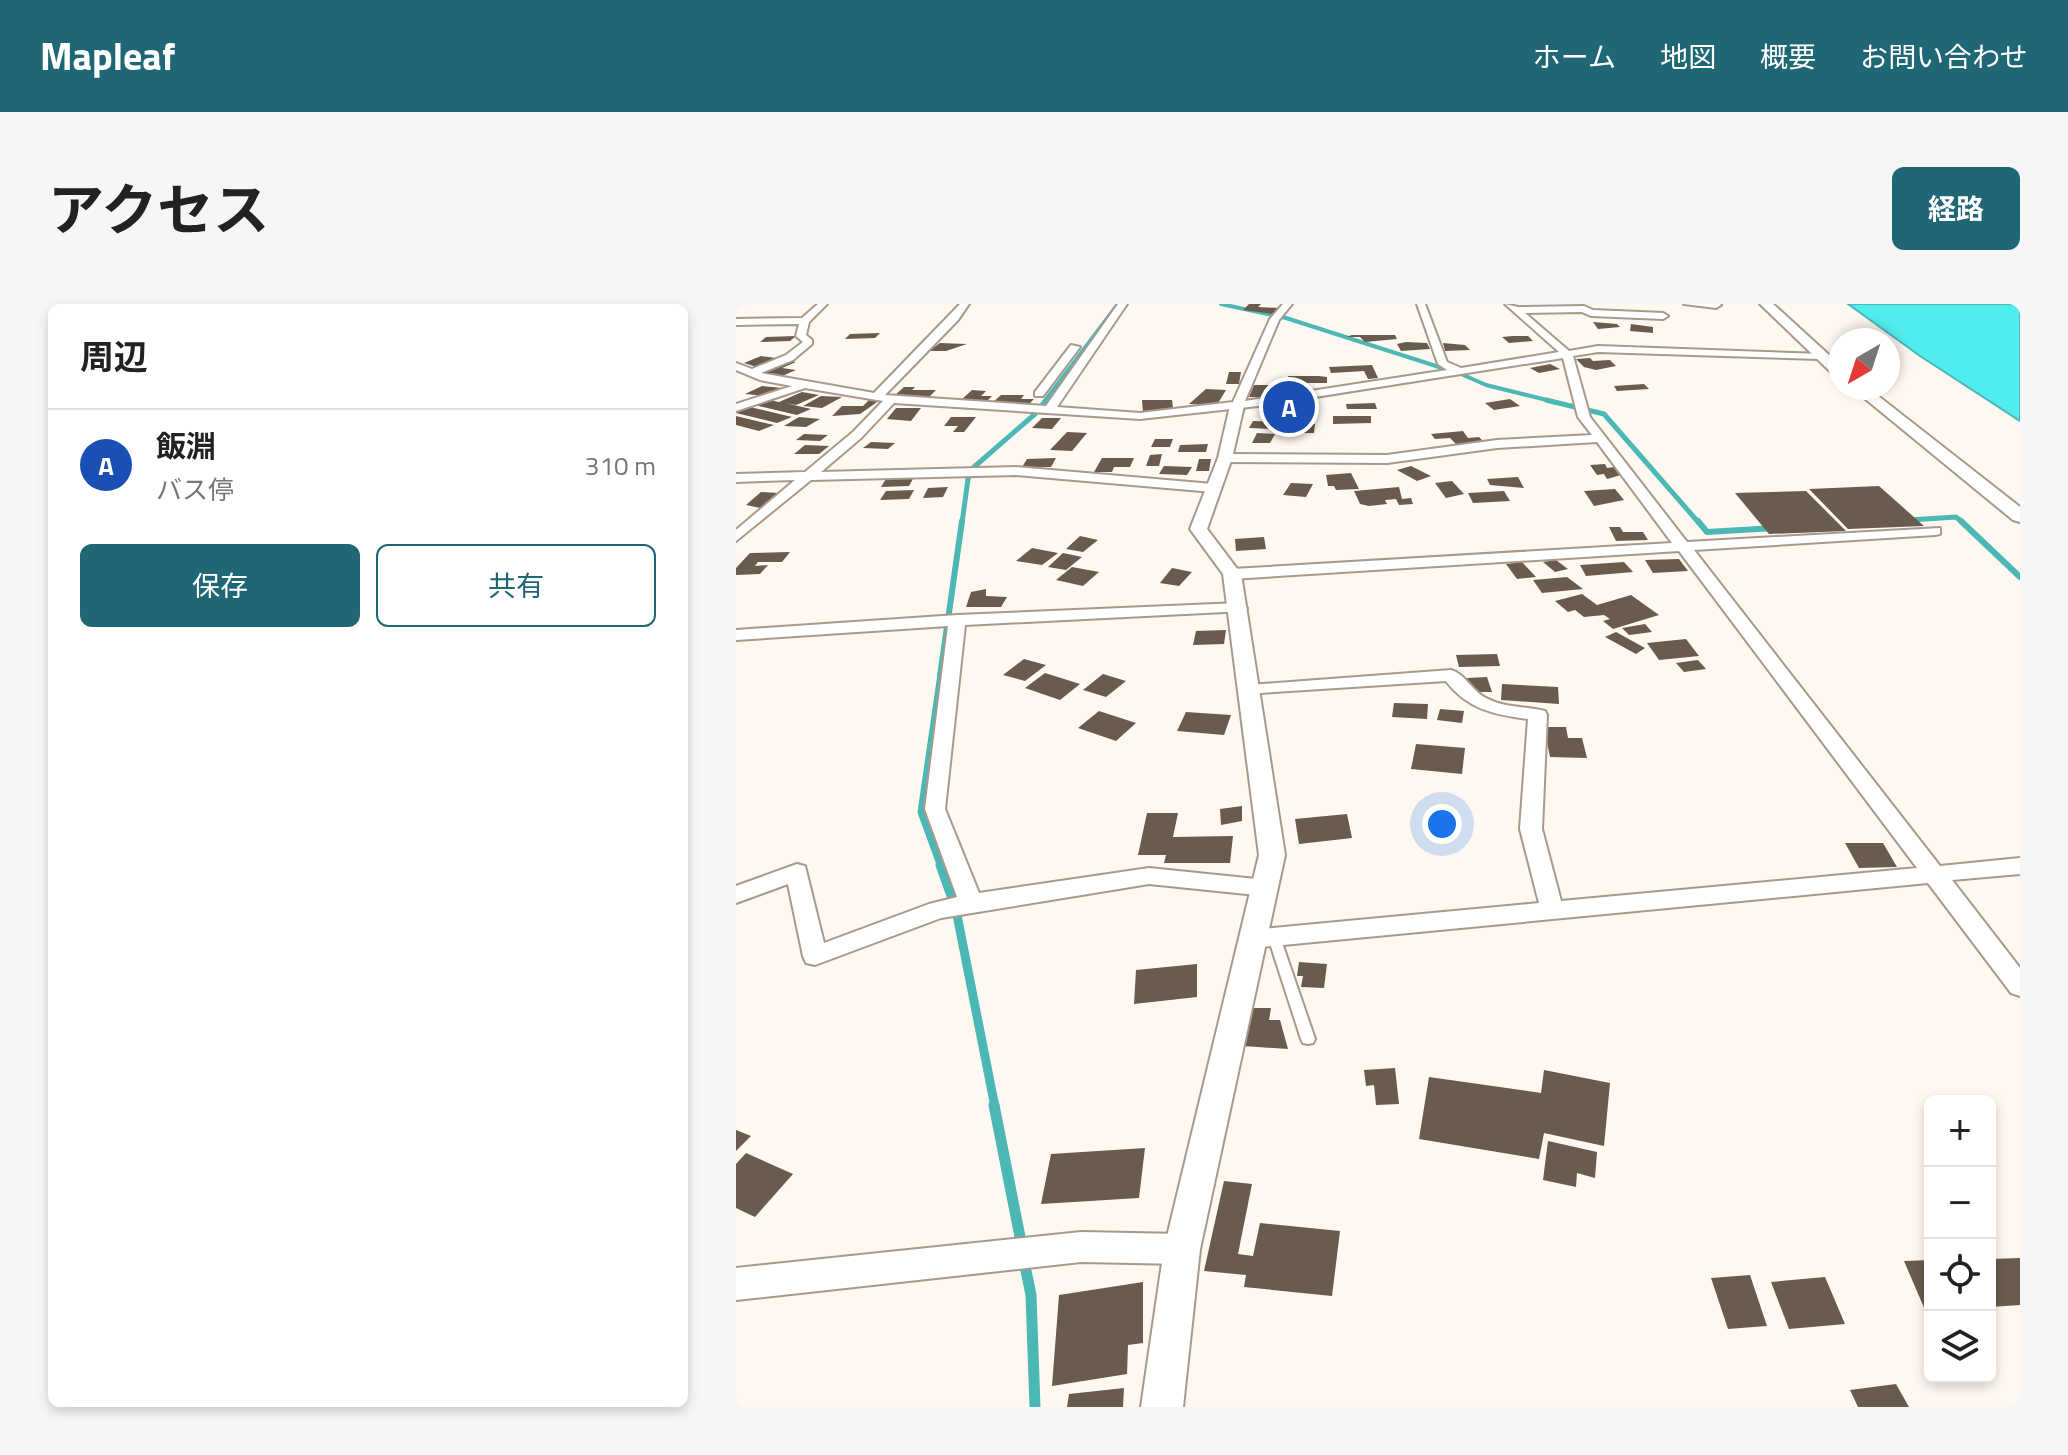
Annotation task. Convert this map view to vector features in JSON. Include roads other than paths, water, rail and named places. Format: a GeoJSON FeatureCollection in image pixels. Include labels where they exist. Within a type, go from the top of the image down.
{"type":"FeatureCollection","features":[{"type":"Feature","properties":{"kind":"main road"},"geometry":{"type":"LineString","coordinates":[[1766,304],[1828,363]]}},
{"type":"Feature","properties":{"kind":"main road"},"geometry":{"type":"LineString","coordinates":[[1874,400],[2020,516]]}},
{"type":"Feature","properties":{"kind":"street"},"geometry":{"type":"LineString","coordinates":[[750,373],[796,354],[808,345],[809,342],[801,336],[804,321],[823,304]]}},
{"type":"Feature","properties":{"kind":"street"},"geometry":{"type":"LineString","coordinates":[[877,396],[955,318],[965,304]]}},
{"type":"Feature","properties":{"kind":"street"},"geometry":{"type":"LineString","coordinates":[[1039,394],[1110,304]]}},
{"type":"Feature","properties":{"kind":"street"},"geometry":{"type":"LineString","coordinates":[[1048,411],[1123,304]]}},
{"type":"Feature","properties":{"kind":"street"},"geometry":{"type":"LineString","coordinates":[[1162,1407],[1182,1249],[1263,938],[1266,888],[1272,855],[1232,574],[1198,529],[1225,458],[1237,406],[1277,317],[1288,304]]}},
{"type":"Feature","properties":{"kind":"street"},"geometry":{"type":"LineString","coordinates":[[1421,304],[1443,364],[1452,371]]}},
{"type":"Feature","properties":{"kind":"street"},"geometry":{"type":"LineString","coordinates":[[1661,328],[1665,304]]}},
{"type":"Feature","properties":{"kind":"street"},"geometry":{"type":"LineString","coordinates":[[1688,304],[1716,305]]}},
{"type":"Feature","properties":{"kind":"street"},"geometry":{"type":"LineString","coordinates":[[1513,307],[1663,316]]}},
{"type":"Feature","properties":{"kind":"street"},"geometry":{"type":"LineString","coordinates":[[1513,307],[1567,354],[1582,411],[2020,986]]}},
{"type":"Feature","properties":{"kind":"street"},"geometry":{"type":"LineString","coordinates":[[736,322],[804,321]]}},
{"type":"Feature","properties":{"kind":"street"},"geometry":{"type":"LineString","coordinates":[[1657,352],[1659,340]]}},
{"type":"Feature","properties":{"kind":"street"},"geometry":{"type":"LineString","coordinates":[[736,366],[764,378],[891,399],[1140,416],[1237,406],[1598,349],[1819,356]]}},
{"type":"Feature","properties":{"kind":"street"},"geometry":{"type":"LineString","coordinates":[[736,379],[764,378]]}},
{"type":"Feature","properties":{"kind":"street"},"geometry":{"type":"LineString","coordinates":[[736,408],[807,385]]}},
{"type":"Feature","properties":{"kind":"street"},"geometry":{"type":"LineString","coordinates":[[736,537],[857,435],[891,399]]}},
{"type":"Feature","properties":{"kind":"street"},"geometry":{"type":"LineString","coordinates":[[1225,458],[1387,459],[1497,444],[1602,438]]}},
{"type":"Feature","properties":{"kind":"street"},"geometry":{"type":"LineString","coordinates":[[736,478],[1049,472],[1213,488]]}},
{"type":"Feature","properties":{"kind":"street"},"geometry":{"type":"LineString","coordinates":[[1232,574],[1935,531]]}},
{"type":"Feature","properties":{"kind":"street"},"geometry":{"type":"LineString","coordinates":[[736,635],[956,620],[1239,608]]}},
{"type":"Feature","properties":{"kind":"street"},"geometry":{"type":"LineString","coordinates":[[956,620],[935,809],[970,903]]}},
{"type":"Feature","properties":{"kind":"street"},"geometry":{"type":"LineString","coordinates":[[1250,690],[1451,675],[1463,695],[1495,710],[1538,715],[1531,829],[1552,910]]}},
{"type":"Feature","properties":{"kind":"street"},"geometry":{"type":"LineString","coordinates":[[1263,938],[2020,866]]}},
{"type":"Feature","properties":{"kind":"street"},"geometry":{"type":"LineString","coordinates":[[736,895],[797,872],[815,956],[937,910],[1149,876],[1266,888]]}},
{"type":"Feature","properties":{"kind":"street"},"geometry":{"type":"LineString","coordinates":[[736,1284],[1081,1247],[1182,1249]]}},
{"type":"Feature","properties":{"kind":"lane"},"geometry":{"type":"LineString","coordinates":[[1263,938],[1308,1039]]}},
{"type":"Feature","properties":{"kind":"water"},"geometry":{"type":"Polygon","coordinates":[[[1848,304],[2020,304],[2020,421],[1900,342],[1900,328],[1881,328],[1848,304]]]}},
{"type":"Feature","properties":{"kind":"waterway"},"geometry":{"type":"LineString","coordinates":[[1044,402],[1118,304]]}},
{"type":"Feature","properties":{"kind":"waterway"},"geometry":{"type":"LineString","coordinates":[[1221,304],[1286,318],[1461,374],[1486,385],[1555,402]]}},
{"type":"Feature","properties":{"kind":"waterway"},"geometry":{"type":"LineString","coordinates":[[962,523],[968,479],[974,467],[1035,414],[1046,400]]}},
{"type":"Feature","properties":{"kind":"waterway"},"geometry":{"type":"LineString","coordinates":[[1546,400],[1604,414],[1699,523]]}},
{"type":"Feature","properties":{"kind":"waterway"},"geometry":{"type":"LineString","coordinates":[[1909,520],[1956,517],[1963,523]]}},
{"type":"Feature","properties":{"kind":"waterway"},"geometry":{"type":"LineString","coordinates":[[940,676],[962,521]]}},
{"type":"Feature","properties":{"kind":"waterway"},"geometry":{"type":"LineString","coordinates":[[1698,521],[1707,532],[1775,528]]}},
{"type":"Feature","properties":{"kind":"waterway"},"geometry":{"type":"LineString","coordinates":[[1961,521],[2020,577]]}},
{"type":"Feature","properties":{"kind":"waterway"},"geometry":{"type":"LineString","coordinates":[[941,674],[921,812],[941,867]]}},
{"type":"Feature","properties":{"kind":"waterway"},"geometry":{"type":"LineString","coordinates":[[940,865],[956,910],[995,1107]]}},
{"type":"Feature","properties":{"kind":"waterway"},"geometry":{"type":"LineString","coordinates":[[994,1105],[1022,1247]]}},
{"type":"Feature","properties":{"kind":"waterway"},"geometry":{"type":"LineString","coordinates":[[1024,1261],[1031,1295],[1035,1407]]}},
{"type":"Feature","properties":{"kind":"place","name":"飯淵"},"geometry":{"type":"Point","coordinates":[1289,407]}}]}
